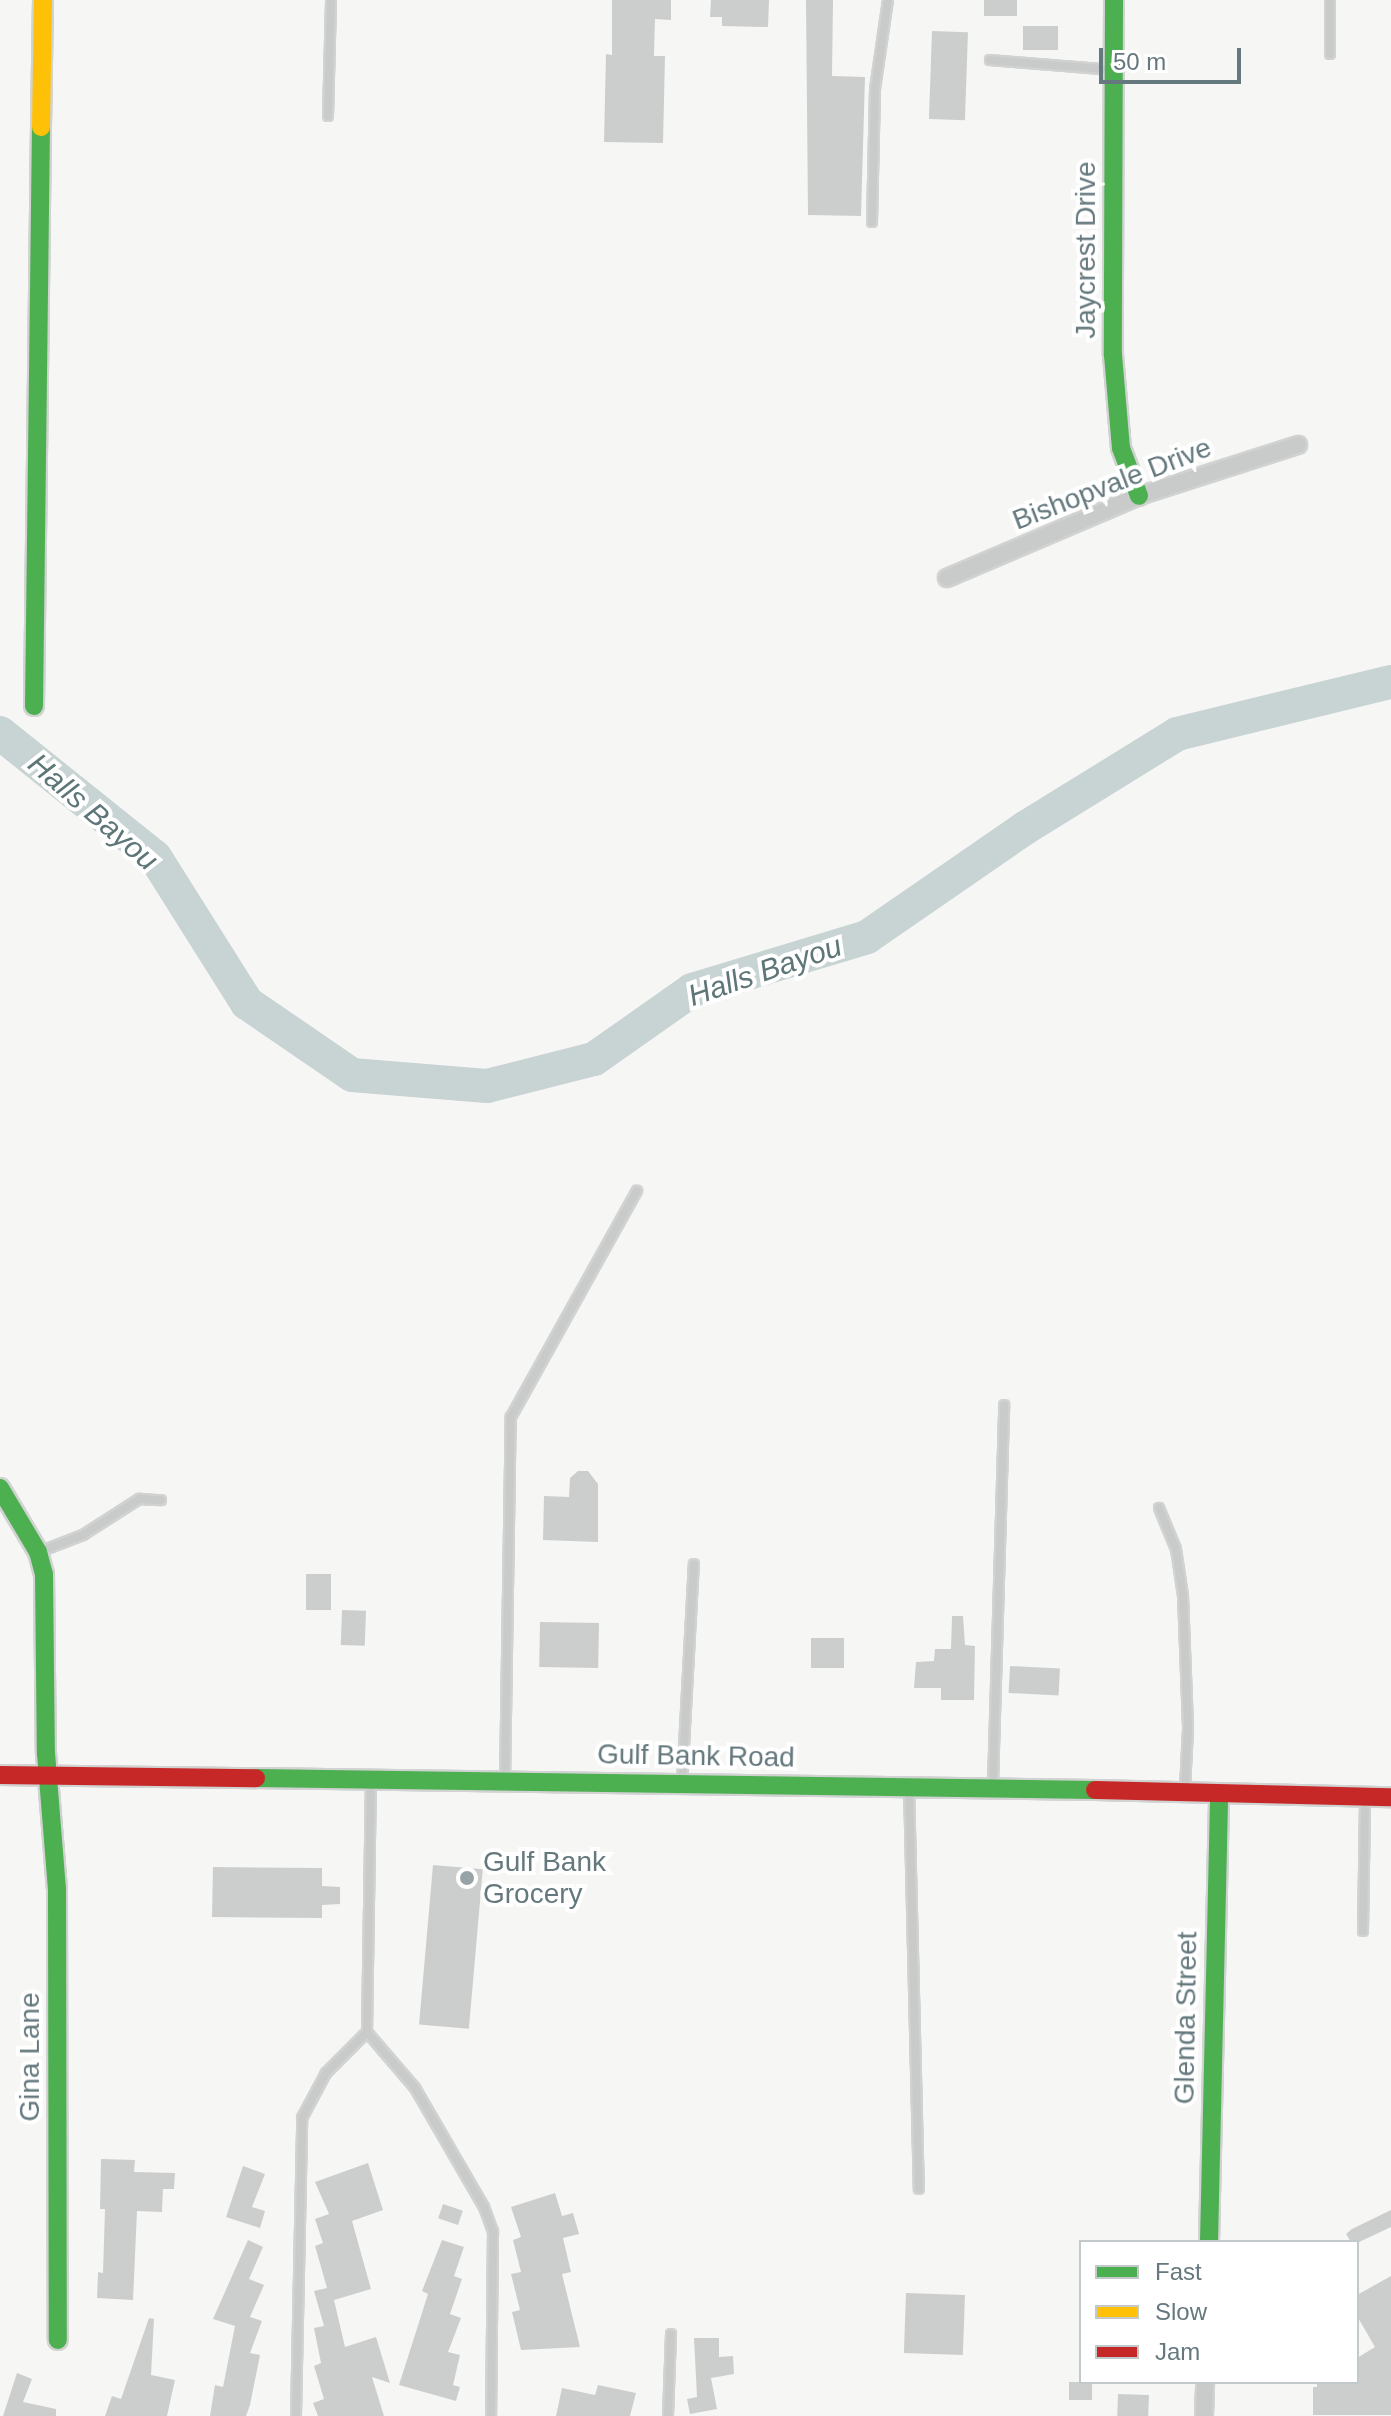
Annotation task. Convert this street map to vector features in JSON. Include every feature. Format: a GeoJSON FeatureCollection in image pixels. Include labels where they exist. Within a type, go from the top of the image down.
{"type":"FeatureCollection","features":[{"type":"Feature","properties":{"kind":"street"},"geometry":{"type":"LineString","coordinates":[[34,706],[43,0]]}},
{"type":"Feature","properties":{"kind":"street","name":"Jaycrest Drive"},"geometry":{"type":"LineString","coordinates":[[1114,0],[1116,408],[1121,448],[1139,496]]}},
{"type":"Feature","properties":{"kind":"street","name":"Bishopvale Drive"},"geometry":{"type":"LineString","coordinates":[[947,578],[1139,496],[1298,445]]}},
{"type":"Feature","properties":{"kind":"street"},"geometry":{"type":"LineString","coordinates":[[0,1488],[38,1552]]}},
{"type":"Feature","properties":{"kind":"street","name":"Gina Lane"},"geometry":{"type":"LineString","coordinates":[[38,1552],[44,1574],[46,1753],[57,1889],[58,2340]]}},
{"type":"Feature","properties":{"kind":"street","name":"Gulf Bank Road"},"geometry":{"type":"LineString","coordinates":[[0,1775],[993,1787],[1391,1797]]}},
{"type":"Feature","properties":{"kind":"street","name":"Glenda Street"},"geometry":{"type":"LineString","coordinates":[[1209,2240],[1219,1794]]}},
{"type":"Feature","properties":{"kind":"street"},"geometry":{"type":"LineString","coordinates":[[1204,2416],[1205,2384]]}},
{"type":"Feature","properties":{"kind":"lane"},"geometry":{"type":"LineString","coordinates":[[328,116],[331,0]]}},
{"type":"Feature","properties":{"kind":"lane"},"geometry":{"type":"LineString","coordinates":[[872,222],[875,89],[888,0]]}},
{"type":"Feature","properties":{"kind":"lane"},"geometry":{"type":"LineString","coordinates":[[1330,0],[1330,54]]}},
{"type":"Feature","properties":{"kind":"lane"},"geometry":{"type":"LineString","coordinates":[[990,60],[1114,70]]}},
{"type":"Feature","properties":{"kind":"lane"},"geometry":{"type":"LineString","coordinates":[[505,1781],[511,1417],[637,1191]]}},
{"type":"Feature","properties":{"kind":"lane"},"geometry":{"type":"LineString","coordinates":[[993,1787],[1004,1405]]}},
{"type":"Feature","properties":{"kind":"lane"},"geometry":{"type":"LineString","coordinates":[[38,1552],[83,1535],[139,1499],[161,1500]]}},
{"type":"Feature","properties":{"kind":"lane"},"geometry":{"type":"LineString","coordinates":[[1159,1508],[1176,1549],[1183,1596],[1188,1729],[1185,1793]]}},
{"type":"Feature","properties":{"kind":"lane"},"geometry":{"type":"LineString","coordinates":[[682,1783],[694,1564]]}},
{"type":"Feature","properties":{"kind":"lane"},"geometry":{"type":"LineString","coordinates":[[371,1780],[367,2032],[415,2088],[484,2207],[493,2232],[491,2416]]}},
{"type":"Feature","properties":{"kind":"lane"},"geometry":{"type":"LineString","coordinates":[[909,1786],[919,2189]]}},
{"type":"Feature","properties":{"kind":"lane"},"geometry":{"type":"LineString","coordinates":[[1363,1931],[1365,1797]]}},
{"type":"Feature","properties":{"kind":"lane"},"geometry":{"type":"LineString","coordinates":[[296,2416],[302,2118],[326,2073],[367,2032]]}},
{"type":"Feature","properties":{"kind":"lane"},"geometry":{"type":"LineString","coordinates":[[668,2416],[671,2334]]}},
{"type":"Feature","properties":{"kind":"building"},"geometry":{"type":"Polygon","coordinates":[[[612,0],[671,0],[671,20],[655,19],[654,56],[665,56],[663,143],[604,142],[606,54],[612,55],[612,0]]]}},
{"type":"Feature","properties":{"kind":"building"},"geometry":{"type":"Polygon","coordinates":[[[711,0],[769,0],[768,27],[722,26],[722,17],[710,17],[711,0]]]}},
{"type":"Feature","properties":{"kind":"building"},"geometry":{"type":"Polygon","coordinates":[[[806,0],[833,0],[832,76],[865,77],[861,216],[808,215],[806,0]]]}},
{"type":"Feature","properties":{"kind":"building"},"geometry":{"type":"Polygon","coordinates":[[[984,0],[1017,0],[1017,16],[984,16],[984,0]]]}},
{"type":"Feature","properties":{"kind":"building"},"geometry":{"type":"Polygon","coordinates":[[[1023,26],[1058,26],[1058,50],[1023,50],[1023,26]]]}},
{"type":"Feature","properties":{"kind":"building"},"geometry":{"type":"Polygon","coordinates":[[[932,31],[968,32],[965,120],[929,119],[932,31]]]}},
{"type":"Feature","properties":{"kind":"building"},"geometry":{"type":"Polygon","coordinates":[[[578,1471],[588,1471],[598,1484],[598,1542],[543,1540],[544,1496],[569,1497],[570,1478],[578,1471]]]}},
{"type":"Feature","properties":{"kind":"building"},"geometry":{"type":"Polygon","coordinates":[[[306,1574],[331,1574],[331,1610],[306,1610],[306,1574]]]}},
{"type":"Feature","properties":{"kind":"building"},"geometry":{"type":"Polygon","coordinates":[[[342,1610],[366,1611],[365,1646],[341,1645],[342,1610]]]}},
{"type":"Feature","properties":{"kind":"building"},"geometry":{"type":"Polygon","coordinates":[[[952,1616],[963,1616],[965,1645],[975,1646],[974,1700],[941,1700],[941,1688],[914,1688],[916,1662],[934,1661],[935,1649],[951,1649],[952,1616]]]}},
{"type":"Feature","properties":{"kind":"building"},"geometry":{"type":"Polygon","coordinates":[[[540,1622],[599,1623],[598,1668],[539,1667],[540,1622]]]}},
{"type":"Feature","properties":{"kind":"building"},"geometry":{"type":"Polygon","coordinates":[[[811,1638],[844,1638],[844,1668],[811,1668],[811,1638]]]}},
{"type":"Feature","properties":{"kind":"building"},"geometry":{"type":"Polygon","coordinates":[[[1010,1666],[1060,1669],[1059,1696],[1009,1693],[1010,1666]]]}},
{"type":"Feature","properties":{"kind":"building"},"geometry":{"type":"Polygon","coordinates":[[[433,1865],[483,1869],[469,2029],[419,2024],[433,1865]]]}},
{"type":"Feature","properties":{"kind":"building"},"geometry":{"type":"Polygon","coordinates":[[[213,1867],[322,1868],[322,1886],[340,1887],[340,1904],[322,1905],[322,1918],[212,1917],[213,1867]]]}},
{"type":"Feature","properties":{"kind":"building"},"geometry":{"type":"Polygon","coordinates":[[[101,2159],[135,2160],[134,2172],[175,2173],[174,2189],[163,2189],[162,2212],[137,2211],[133,2300],[97,2298],[98,2272],[103,2273],[105,2209],[100,2209],[101,2159]]]}},
{"type":"Feature","properties":{"kind":"building"},"geometry":{"type":"Polygon","coordinates":[[[368,2163],[383,2210],[352,2221],[371,2289],[334,2300],[345,2347],[376,2337],[390,2383],[372,2377],[384,2416],[318,2416],[313,2403],[324,2399],[314,2366],[321,2363],[314,2328],[324,2326],[314,2291],[327,2288],[315,2246],[323,2243],[315,2219],[329,2214],[315,2182],[368,2163]]]}},
{"type":"Feature","properties":{"kind":"building"},"geometry":{"type":"Polygon","coordinates":[[[243,2166],[265,2174],[252,2207],[265,2211],[260,2228],[226,2217],[243,2166]]]}},
{"type":"Feature","properties":{"kind":"building"},"geometry":{"type":"Polygon","coordinates":[[[555,2193],[562,2216],[573,2213],[579,2234],[563,2238],[571,2272],[562,2274],[580,2347],[521,2350],[512,2312],[520,2310],[511,2274],[521,2272],[513,2240],[521,2237],[511,2207],[555,2193]]]}},
{"type":"Feature","properties":{"kind":"building"},"geometry":{"type":"Polygon","coordinates":[[[443,2204],[463,2211],[458,2225],[438,2218],[443,2204]]]}},
{"type":"Feature","properties":{"kind":"building"},"geometry":{"type":"Polygon","coordinates":[[[1391,2210],[1391,2227],[1359,2242],[1350,2240],[1346,2234],[1391,2210]]]}},
{"type":"Feature","properties":{"kind":"building"},"geometry":{"type":"Polygon","coordinates":[[[248,2240],[263,2247],[249,2279],[264,2285],[250,2317],[262,2321],[250,2353],[260,2355],[250,2405],[246,2416],[210,2416],[215,2385],[223,2387],[235,2326],[213,2319],[248,2240]]]}},
{"type":"Feature","properties":{"kind":"building"},"geometry":{"type":"Polygon","coordinates":[[[442,2240],[464,2247],[454,2276],[462,2279],[450,2314],[461,2318],[448,2352],[460,2355],[453,2385],[460,2387],[456,2401],[399,2385],[428,2294],[422,2291],[442,2240]]]}},
{"type":"Feature","properties":{"kind":"building"},"geometry":{"type":"Polygon","coordinates":[[[1391,2276],[1391,2415],[1313,2415],[1313,2387],[1317,2384],[1359,2384],[1359,2357],[1375,2347],[1359,2319],[1359,2294],[1391,2276]]]}},
{"type":"Feature","properties":{"kind":"building"},"geometry":{"type":"Polygon","coordinates":[[[906,2293],[965,2295],[963,2355],[904,2353],[906,2293]]]}},
{"type":"Feature","properties":{"kind":"building"},"geometry":{"type":"Polygon","coordinates":[[[149,2318],[154,2319],[151,2375],[175,2380],[167,2416],[105,2416],[112,2396],[121,2399],[149,2318]]]}},
{"type":"Feature","properties":{"kind":"building"},"geometry":{"type":"Polygon","coordinates":[[[694,2338],[719,2338],[719,2357],[733,2356],[734,2374],[711,2378],[717,2409],[690,2414],[687,2399],[697,2397],[694,2338]]]}},
{"type":"Feature","properties":{"kind":"building"},"geometry":{"type":"Polygon","coordinates":[[[17,2373],[32,2379],[23,2402],[56,2409],[56,2416],[3,2416],[17,2373]]]}},
{"type":"Feature","properties":{"kind":"building"},"geometry":{"type":"Polygon","coordinates":[[[1069,2382],[1092,2384],[1092,2400],[1069,2400],[1069,2382]]]}},
{"type":"Feature","properties":{"kind":"building"},"geometry":{"type":"Polygon","coordinates":[[[598,2385],[636,2393],[630,2416],[556,2416],[562,2388],[595,2395],[598,2385]]]}},
{"type":"Feature","properties":{"kind":"building"},"geometry":{"type":"Polygon","coordinates":[[[1118,2394],[1149,2395],[1148,2416],[1117,2416],[1118,2394]]]}},
{"type":"Feature","properties":{"kind":"waterway","name":"Halls Bayou"},"geometry":{"type":"LineString","coordinates":[[0,733],[155,857],[247,1003],[352,1075],[487,1086],[594,1059],[692,990],[867,937],[1025,828],[1177,734],[1391,682]]}},
{"type":"Feature","properties":{"kind":"traffic: fast"},"geometry":{"type":"LineString","coordinates":[[1114,0],[1113,355],[1121,448],[1139,496]]}},
{"type":"Feature","properties":{"kind":"traffic: fast"},"geometry":{"type":"LineString","coordinates":[[34,706],[41,127]]}},
{"type":"Feature","properties":{"kind":"traffic: fast"},"geometry":{"type":"LineString","coordinates":[[0,1488],[38,1552],[44,1574],[46,1753],[57,1889],[58,2340]]}},
{"type":"Feature","properties":{"kind":"traffic: fast"},"geometry":{"type":"LineString","coordinates":[[256,1778],[1095,1790]]}},
{"type":"Feature","properties":{"kind":"traffic: fast"},"geometry":{"type":"LineString","coordinates":[[1209,2240],[1219,1794]]}},
{"type":"Feature","properties":{"kind":"traffic: slow"},"geometry":{"type":"LineString","coordinates":[[41,127],[43,0]]}},
{"type":"Feature","properties":{"kind":"traffic: jam"},"geometry":{"type":"LineString","coordinates":[[0,1775],[256,1778]]}},
{"type":"Feature","properties":{"kind":"traffic: jam"},"geometry":{"type":"LineString","coordinates":[[1095,1790],[1391,1797]]}},
{"type":"Feature","properties":{"kind":"place","name":"Gulf Bank Grocery"},"geometry":{"type":"Point","coordinates":[467,1878]}}]}
